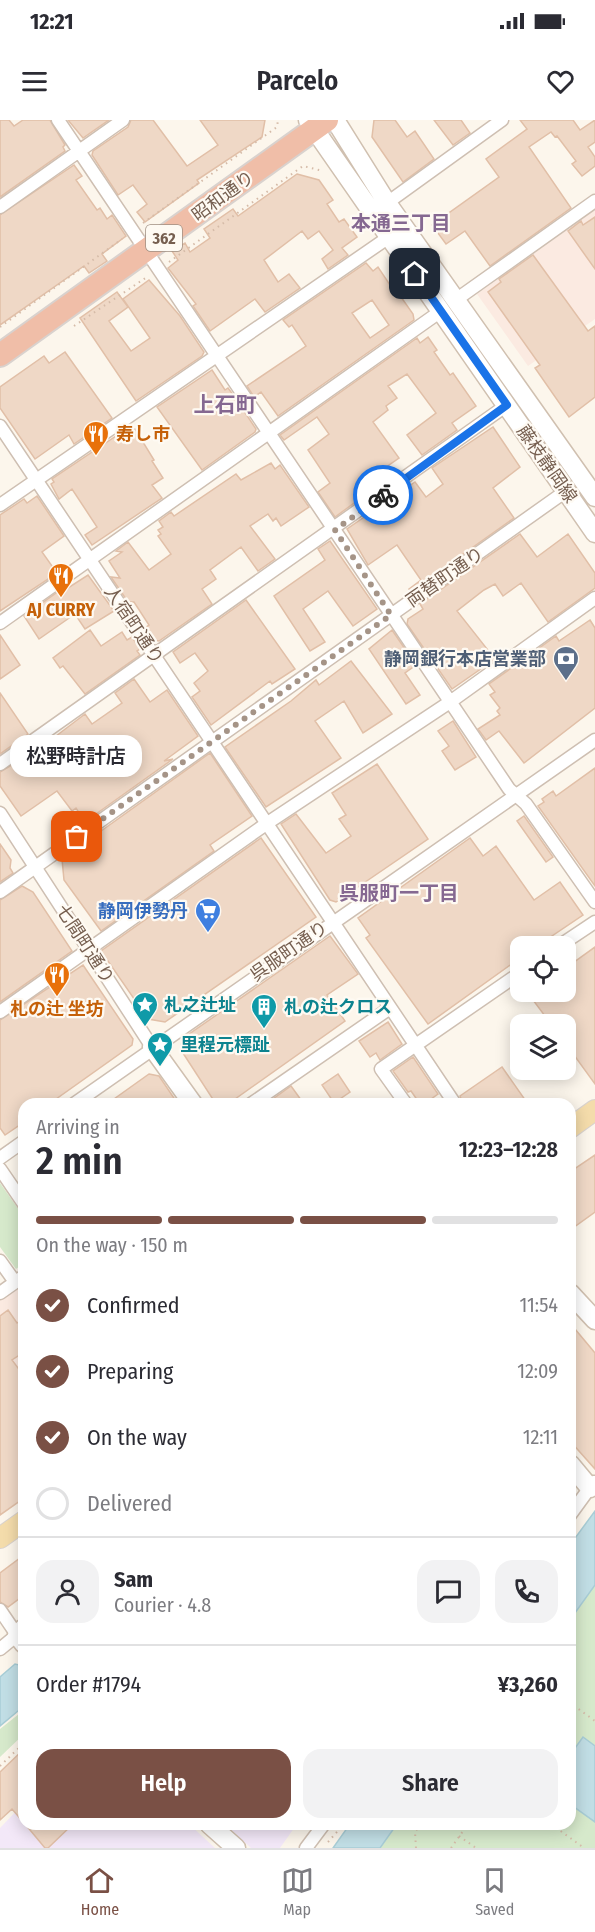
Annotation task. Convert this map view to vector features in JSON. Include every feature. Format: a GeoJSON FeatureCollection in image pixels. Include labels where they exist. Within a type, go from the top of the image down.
{"type":"FeatureCollection","features":[{"type":"Feature","properties":{"kind":"highway","name":"昭和通り"},"geometry":{"type":"LineString","coordinates":[[0,355],[321,122]]}},
{"type":"Feature","properties":{"kind":"main road","name":"藤枝静岡線"},"geometry":{"type":"LineString","coordinates":[[321,122],[387,202],[589,474],[595,497]]}},
{"type":"Feature","properties":{"kind":"main road","name":"藤枝静岡線"},"geometry":{"type":"LineString","coordinates":[[321,122],[389,237],[595,533]]}},
{"type":"Feature","properties":{"kind":"main road"},"geometry":{"type":"LineString","coordinates":[[566,491],[589,474]]}},
{"type":"Feature","properties":{"kind":"main road","name":"七間町通り"},"geometry":{"type":"LineString","coordinates":[[152,1047],[189,1098]]}},
{"type":"Feature","properties":{"kind":"main road"},"geometry":{"type":"LineString","coordinates":[[576,1124],[595,1110]]}},
{"type":"Feature","properties":{"kind":"main road"},"geometry":{"type":"LineString","coordinates":[[576,1299],[595,1320]]}},
{"type":"Feature","properties":{"kind":"main road"},"geometry":{"type":"LineString","coordinates":[[576,1469],[593,1484]]}},
{"type":"Feature","properties":{"kind":"main road"},"geometry":{"type":"LineString","coordinates":[[0,1538],[18,1525]]}},
{"type":"Feature","properties":{"kind":"main road"},"geometry":{"type":"LineString","coordinates":[[216,1830],[236,1848]]}},
{"type":"Feature","properties":{"kind":"street"},"geometry":{"type":"LineString","coordinates":[[58,120],[509,789],[518,795],[595,902]]}},
{"type":"Feature","properties":{"kind":"street"},"geometry":{"type":"LineString","coordinates":[[0,207],[123,120]]}},
{"type":"Feature","properties":{"kind":"street"},"geometry":{"type":"LineString","coordinates":[[387,202],[502,120]]}},
{"type":"Feature","properties":{"kind":"street"},"geometry":{"type":"LineString","coordinates":[[457,299],[595,201]]}},
{"type":"Feature","properties":{"kind":"street"},"geometry":{"type":"LineString","coordinates":[[0,505],[389,237]]}},
{"type":"Feature","properties":{"kind":"street"},"geometry":{"type":"LineString","coordinates":[[0,623],[441,311]]}},
{"type":"Feature","properties":{"kind":"street"},"geometry":{"type":"LineString","coordinates":[[0,764],[335,530],[507,405]]}},
{"type":"Feature","properties":{"kind":"street","name":"人宿町通り"},"geometry":{"type":"LineString","coordinates":[[0,426],[416,1044],[446,1098]]}},
{"type":"Feature","properties":{"kind":"street","name":"両替町通り"},"geometry":{"type":"LineString","coordinates":[[0,892],[566,491]]}},
{"type":"Feature","properties":{"kind":"street"},"geometry":{"type":"LineString","coordinates":[[0,1011],[266,824],[450,702],[595,598]]}},
{"type":"Feature","properties":{"kind":"street","name":"呉服町通り"},"geometry":{"type":"LineString","coordinates":[[82,1098],[332,921],[595,740]]}},
{"type":"Feature","properties":{"kind":"street","name":"七間町通り"},"geometry":{"type":"LineString","coordinates":[[0,813],[152,1047]]}},
{"type":"Feature","properties":{"kind":"street"},"geometry":{"type":"LineString","coordinates":[[574,936],[595,922]]}},
{"type":"Feature","properties":{"kind":"street"},"geometry":{"type":"LineString","coordinates":[[402,1098],[381,1069],[510,980]]}},
{"type":"Feature","properties":{"kind":"street"},"geometry":{"type":"LineString","coordinates":[[260,1098],[390,1008]]}},
{"type":"Feature","properties":{"kind":"street"},"geometry":{"type":"LineString","coordinates":[[0,1158],[18,1144]]}},
{"type":"Feature","properties":{"kind":"street"},"geometry":{"type":"LineString","coordinates":[[0,1169],[18,1195]]}},
{"type":"Feature","properties":{"kind":"street"},"geometry":{"type":"LineString","coordinates":[[0,1261],[18,1277]]}},
{"type":"Feature","properties":{"kind":"street"},"geometry":{"type":"LineString","coordinates":[[0,1293],[18,1280]]}},
{"type":"Feature","properties":{"kind":"street"},"geometry":{"type":"LineString","coordinates":[[576,1507],[593,1484]]}},
{"type":"Feature","properties":{"kind":"street"},"geometry":{"type":"LineString","coordinates":[[0,1610],[18,1631]]}},
{"type":"Feature","properties":{"kind":"street"},"geometry":{"type":"LineString","coordinates":[[0,1649],[18,1638]]}},
{"type":"Feature","properties":{"kind":"street"},"geometry":{"type":"LineString","coordinates":[[306,1848],[320,1830]]}},
{"type":"Feature","properties":{"kind":"path"},"geometry":{"type":"LineString","coordinates":[[277,127],[279,120]]}},
{"type":"Feature","properties":{"kind":"path"},"geometry":{"type":"LineString","coordinates":[[576,1707],[595,1721]]}},
{"type":"Feature","properties":{"kind":"path"},"geometry":{"type":"LineString","coordinates":[[0,1766],[18,1749]]}},
{"type":"Feature","properties":{"kind":"path"},"geometry":{"type":"LineString","coordinates":[[324,1844],[333,1839],[340,1830]]}},
{"type":"Feature","properties":{"kind":"path"},"geometry":{"type":"LineString","coordinates":[[416,1830],[416,1848]]}},
{"type":"Feature","properties":{"kind":"path"},"geometry":{"type":"LineString","coordinates":[[451,1848],[464,1830]]}},
{"type":"Feature","properties":{"kind":"path"},"geometry":{"type":"LineString","coordinates":[[559,1830],[582,1848]]}},
{"type":"Feature","properties":{"kind":"path"},"geometry":{"type":"LineString","coordinates":[[459,1836],[476,1848]]}},
{"type":"Feature","properties":{"kind":"shaded area"},"geometry":{"type":"Polygon","coordinates":[[[595,210],[595,319],[528,366],[477,294],[595,210]]]}},
{"type":"Feature","properties":{"kind":"shaded area"},"geometry":{"type":"Polygon","coordinates":[[[18,1287],[18,1480],[0,1454],[0,1300],[18,1287]]]}},
{"type":"Feature","properties":{"kind":"shaded area"},"geometry":{"type":"Polygon","coordinates":[[[18,1809],[18,1830],[196,1830],[215,1848],[0,1848],[0,1828],[18,1809]]]}},
{"type":"Feature","properties":{"kind":"shaded area"},"geometry":{"type":"Polygon","coordinates":[[[232,1830],[293,1830],[280,1848],[251,1848],[232,1830]]]}},
{"type":"Feature","properties":{"kind":"green space"},"geometry":{"type":"Polygon","coordinates":[[[0,1183],[18,1208],[18,1268],[16,1269],[0,1247],[0,1183]]]}},
{"type":"Feature","properties":{"kind":"green space"},"geometry":{"type":"Polygon","coordinates":[[[595,1585],[595,1848],[380,1848],[393,1830],[576,1830],[576,1612],[595,1585]]]}},
{"type":"Feature","properties":{"kind":"green space"},"geometry":{"type":"Polygon","coordinates":[[[18,1715],[18,1740],[0,1757],[0,1729],[18,1715]]]}},
{"type":"Feature","properties":{"kind":"water"},"geometry":{"type":"Polygon","coordinates":[[[595,1511],[595,1585],[576,1612],[576,1537],[595,1511]]]}},
{"type":"Feature","properties":{"kind":"water"},"geometry":{"type":"Polygon","coordinates":[[[15,1664],[18,1665],[18,1711],[0,1726],[0,1677],[15,1664]]]}},
{"type":"Feature","properties":{"kind":"water"},"geometry":{"type":"Polygon","coordinates":[[[583,1737],[595,1746],[595,1822],[576,1808],[576,1747],[583,1737]]]}},
{"type":"Feature","properties":{"kind":"water"},"geometry":{"type":"Polygon","coordinates":[[[346,1830],[393,1830],[380,1848],[333,1848],[346,1830]]]}},
{"type":"Feature","properties":{"kind":"building"},"geometry":{"type":"Polygon","coordinates":[[[0,120],[9,120],[14,126],[23,120],[50,120],[65,145],[63,147],[65,151],[0,197],[0,120]]]}},
{"type":"Feature","properties":{"kind":"building"},"geometry":{"type":"Polygon","coordinates":[[[68,120],[109,120],[83,138],[68,120]]]}},
{"type":"Feature","properties":{"kind":"building"},"geometry":{"type":"Polygon","coordinates":[[[131,120],[153,120],[187,166],[218,145],[200,120],[265,120],[262,137],[197,180],[199,183],[145,222],[137,212],[147,204],[133,185],[118,195],[92,155],[93,151],[128,127],[131,120]]]}},
{"type":"Feature","properties":{"kind":"building"},"geometry":{"type":"Polygon","coordinates":[[[374,120],[395,120],[407,137],[415,131],[434,159],[403,182],[372,137],[374,120]]]}},
{"type":"Feature","properties":{"kind":"building"},"geometry":{"type":"Polygon","coordinates":[[[434,120],[461,120],[470,133],[453,145],[434,120]]]}},
{"type":"Feature","properties":{"kind":"building"},"geometry":{"type":"Polygon","coordinates":[[[520,120],[573,120],[580,130],[595,120],[595,142],[588,147],[595,157],[595,166],[582,176],[572,164],[576,161],[557,136],[555,137],[551,132],[529,147],[571,208],[490,266],[465,231],[446,244],[432,225],[499,177],[486,159],[527,129],[520,120]]]}},
{"type":"Feature","properties":{"kind":"building"},"geometry":{"type":"Polygon","coordinates":[[[74,165],[82,176],[76,180],[97,210],[100,208],[107,219],[112,215],[126,236],[102,254],[107,261],[89,273],[84,266],[0,325],[0,215],[74,165]]]}},
{"type":"Feature","properties":{"kind":"building"},"geometry":{"type":"Polygon","coordinates":[[[297,174],[319,180],[333,200],[327,204],[339,222],[344,219],[357,237],[342,248],[348,255],[328,269],[322,259],[333,250],[319,231],[308,239],[302,231],[264,260],[278,282],[289,274],[300,288],[265,312],[255,299],[210,331],[193,306],[196,304],[168,268],[178,260],[172,251],[185,243],[190,252],[210,238],[204,229],[233,209],[238,216],[297,174]]]}},
{"type":"Feature","properties":{"kind":"building"},"geometry":{"type":"Polygon","coordinates":[[[595,217],[595,269],[568,231],[581,221],[583,225],[595,217]]]}},
{"type":"Feature","properties":{"kind":"building"},"geometry":{"type":"Polygon","coordinates":[[[533,255],[588,331],[595,326],[595,397],[569,417],[535,368],[540,365],[488,292],[501,282],[499,279],[533,255]]]}},
{"type":"Feature","properties":{"kind":"building"},"geometry":{"type":"Polygon","coordinates":[[[366,263],[373,271],[378,267],[413,314],[414,320],[278,416],[261,392],[254,397],[247,386],[306,346],[292,325],[289,327],[283,320],[366,263]],[[372,300],[352,313],[370,338],[389,325],[372,300]]]}},
{"type":"Feature","properties":{"kind":"building"},"geometry":{"type":"Polygon","coordinates":[[[149,280],[180,316],[204,352],[202,356],[136,401],[80,318],[117,292],[128,307],[109,321],[131,351],[150,338],[123,299],[149,280]]]}},
{"type":"Feature","properties":{"kind":"building"},"geometry":{"type":"Polygon","coordinates":[[[428,337],[437,350],[434,352],[450,375],[453,373],[476,406],[452,423],[457,430],[422,455],[407,435],[436,413],[407,374],[388,386],[397,398],[386,406],[388,410],[373,422],[399,458],[366,481],[372,490],[335,517],[318,492],[330,483],[308,450],[329,434],[317,417],[284,440],[280,435],[417,338],[420,343],[428,337]]]}},
{"type":"Feature","properties":{"kind":"building"},"geometry":{"type":"Polygon","coordinates":[[[65,352],[112,418],[74,444],[69,435],[35,459],[0,408],[0,387],[44,356],[49,363],[65,352]]]}},
{"type":"Feature","properties":{"kind":"building"},"geometry":{"type":"Polygon","coordinates":[[[212,370],[225,390],[228,388],[234,396],[256,429],[202,470],[157,407],[212,370]]]}},
{"type":"Feature","properties":{"kind":"building"},"geometry":{"type":"Polygon","coordinates":[[[493,427],[520,467],[493,488],[514,518],[411,591],[409,589],[421,580],[397,545],[368,565],[347,529],[415,482],[426,497],[443,484],[432,468],[493,427]]]}},
{"type":"Feature","properties":{"kind":"building"},"geometry":{"type":"Polygon","coordinates":[[[128,428],[131,432],[135,429],[163,478],[152,485],[162,498],[92,545],[85,535],[97,527],[72,489],[59,499],[51,484],[54,482],[52,479],[128,428]]]}},
{"type":"Feature","properties":{"kind":"building"},"geometry":{"type":"Polygon","coordinates":[[[271,463],[275,469],[280,465],[309,507],[281,526],[276,518],[273,521],[268,514],[250,526],[275,559],[258,571],[241,547],[210,570],[216,579],[202,589],[212,604],[159,641],[154,640],[145,628],[149,625],[134,602],[128,602],[111,577],[120,578],[109,561],[122,552],[116,551],[128,542],[149,570],[171,554],[158,536],[161,534],[158,530],[163,527],[159,521],[171,512],[174,516],[236,474],[241,480],[271,463]]]}},
{"type":"Feature","properties":{"kind":"building"},"geometry":{"type":"Polygon","coordinates":[[[37,496],[64,536],[42,552],[57,573],[0,611],[0,515],[24,499],[27,503],[37,496]]]}},
{"type":"Feature","properties":{"kind":"building"},"geometry":{"type":"Polygon","coordinates":[[[520,534],[537,557],[568,534],[595,573],[595,588],[548,622],[521,583],[503,596],[495,584],[484,590],[457,611],[495,659],[452,689],[407,624],[408,619],[423,609],[420,604],[520,534]]]}},
{"type":"Feature","properties":{"kind":"building"},"geometry":{"type":"Polygon","coordinates":[[[330,541],[377,609],[353,626],[328,591],[303,609],[325,642],[310,651],[274,596],[325,560],[318,549],[330,541]]]}},
{"type":"Feature","properties":{"kind":"building"},"geometry":{"type":"Polygon","coordinates":[[[88,575],[114,611],[85,629],[75,614],[39,639],[24,616],[66,586],[68,588],[88,575]]]}},
{"type":"Feature","properties":{"kind":"building"},"geometry":{"type":"Polygon","coordinates":[[[246,600],[295,669],[272,684],[270,681],[211,725],[192,697],[200,691],[194,683],[208,671],[195,653],[180,663],[173,652],[246,600]]]}},
{"type":"Feature","properties":{"kind":"building"},"geometry":{"type":"Polygon","coordinates":[[[590,620],[595,628],[595,708],[524,763],[499,731],[486,740],[478,729],[500,715],[497,711],[500,708],[490,695],[495,692],[489,684],[556,636],[559,641],[590,620]]]}},
{"type":"Feature","properties":{"kind":"building"},"geometry":{"type":"Polygon","coordinates":[[[90,630],[101,646],[122,632],[127,640],[132,637],[140,649],[137,651],[140,655],[85,694],[63,666],[60,668],[53,658],[90,630]]]}},
{"type":"Feature","properties":{"kind":"building"},"geometry":{"type":"Polygon","coordinates":[[[392,630],[416,665],[405,673],[420,695],[406,704],[369,649],[392,630]]]}},
{"type":"Feature","properties":{"kind":"building"},"geometry":{"type":"Polygon","coordinates":[[[0,635],[20,665],[0,679],[0,635]]]}},
{"type":"Feature","properties":{"kind":"building"},"geometry":{"type":"Polygon","coordinates":[[[351,661],[392,714],[363,733],[344,701],[315,721],[341,758],[266,807],[225,747],[291,701],[316,680],[319,685],[351,661]]]}},
{"type":"Feature","properties":{"kind":"building"},"geometry":{"type":"Polygon","coordinates":[[[134,679],[150,702],[167,690],[198,736],[164,761],[173,759],[89,819],[86,813],[81,816],[76,808],[72,811],[57,791],[21,816],[0,786],[0,772],[39,749],[85,714],[92,724],[122,703],[115,693],[134,679]]]}},
{"type":"Feature","properties":{"kind":"building"},"geometry":{"type":"Polygon","coordinates":[[[0,693],[28,734],[0,754],[0,693]]]}},
{"type":"Feature","properties":{"kind":"building"},"geometry":{"type":"Polygon","coordinates":[[[453,721],[476,757],[455,770],[442,751],[449,746],[438,731],[453,721]]]}},
{"type":"Feature","properties":{"kind":"building"},"geometry":{"type":"Polygon","coordinates":[[[210,753],[252,816],[210,845],[214,851],[101,931],[64,880],[62,859],[210,753]]]}},
{"type":"Feature","properties":{"kind":"building"},"geometry":{"type":"Polygon","coordinates":[[[377,764],[428,839],[336,902],[330,900],[281,824],[296,814],[326,853],[351,836],[339,819],[346,815],[332,793],[377,764]]]}},
{"type":"Feature","properties":{"kind":"building"},"geometry":{"type":"Polygon","coordinates":[[[595,768],[595,886],[538,806],[544,802],[542,799],[553,791],[556,796],[595,768]]]}},
{"type":"Feature","properties":{"kind":"building"},"geometry":{"type":"Polygon","coordinates":[[[524,816],[553,857],[546,862],[517,821],[524,816]]]}},
{"type":"Feature","properties":{"kind":"building","name":"静岡伊勢丹"},"geometry":{"type":"Polygon","coordinates":[[[261,838],[316,917],[165,1022],[148,1019],[101,951],[261,838]]]}},
{"type":"Feature","properties":{"kind":"building"},"geometry":{"type":"Polygon","coordinates":[[[470,838],[483,856],[496,846],[534,900],[560,882],[583,915],[552,936],[510,936],[510,965],[428,1024],[366,938],[370,935],[358,918],[470,838]]]}},
{"type":"Feature","properties":{"kind":"building"},"geometry":{"type":"Polygon","coordinates":[[[0,844],[11,860],[10,868],[13,873],[0,882],[0,844]]]}},
{"type":"Feature","properties":{"kind":"building"},"geometry":{"type":"Polygon","coordinates":[[[22,886],[33,892],[72,951],[0,1002],[0,900],[22,886]]]}},
{"type":"Feature","properties":{"kind":"building","name":"札の辻クロス"},"geometry":{"type":"Polygon","coordinates":[[[330,936],[358,974],[327,995],[345,1021],[236,1098],[212,1098],[181,1050],[182,1039],[330,936]]]}},
{"type":"Feature","properties":{"kind":"building"},"geometry":{"type":"Polygon","coordinates":[[[595,947],[595,1084],[576,1058],[576,1014],[544,1014],[534,1002],[576,1002],[576,961],[595,947]]]}},
{"type":"Feature","properties":{"kind":"building"},"geometry":{"type":"Polygon","coordinates":[[[83,965],[133,1039],[132,1045],[57,1098],[18,1098],[18,1126],[5,1135],[0,1128],[0,1020],[83,965]]]}},
{"type":"Feature","properties":{"kind":"building"},"geometry":{"type":"Polygon","coordinates":[[[388,1022],[402,1044],[380,1060],[376,1053],[370,1057],[359,1041],[388,1022]]]}},
{"type":"Feature","properties":{"kind":"building"},"geometry":{"type":"Polygon","coordinates":[[[413,1057],[438,1094],[432,1098],[416,1098],[411,1091],[408,1092],[393,1071],[413,1057]]]}},
{"type":"Feature","properties":{"kind":"building"},"geometry":{"type":"Polygon","coordinates":[[[502,1067],[524,1098],[461,1098],[460,1096],[502,1067]]]}},
{"type":"Feature","properties":{"kind":"building"},"geometry":{"type":"Polygon","coordinates":[[[149,1074],[159,1076],[174,1098],[115,1098],[149,1074]]]}},
{"type":"Feature","properties":{"kind":"building"},"geometry":{"type":"Polygon","coordinates":[[[338,1074],[350,1092],[341,1098],[331,1098],[322,1085],[338,1074]]]}},
{"type":"Feature","properties":{"kind":"building"},"geometry":{"type":"Polygon","coordinates":[[[291,1086],[300,1098],[274,1098],[291,1086]]]}},
{"type":"Feature","properties":{"kind":"building"},"geometry":{"type":"Polygon","coordinates":[[[595,1155],[595,1212],[576,1226],[576,1168],[595,1155]]]}},
{"type":"Feature","properties":{"kind":"building"},"geometry":{"type":"Polygon","coordinates":[[[8,1310],[18,1322],[18,1356],[12,1360],[18,1368],[18,1502],[0,1515],[0,1316],[8,1310]]]}},
{"type":"Feature","properties":{"kind":"building"},"geometry":{"type":"Polygon","coordinates":[[[576,1330],[595,1353],[595,1469],[576,1448],[576,1330]]]}},
{"type":"Feature","properties":{"kind":"building"},"geometry":{"type":"Polygon","coordinates":[[[18,1560],[18,1600],[8,1607],[0,1602],[0,1573],[18,1560]]]}},
{"type":"Feature","properties":{"kind":"building"},"geometry":{"type":"Polygon","coordinates":[[[18,1755],[18,1816],[12,1809],[0,1820],[0,1772],[18,1755]]]}},
{"type":"Feature","properties":{"kind":"building"},"geometry":{"type":"Polygon","coordinates":[[[30,1830],[67,1830],[48,1848],[45,1848],[30,1830]]]}},
{"type":"Feature","properties":{"kind":"way so far"},"geometry":{"type":"LineString","coordinates":[[77,837],[391,615],[335,530],[383,495]]}},
{"type":"Feature","properties":{"kind":"place","name":"寿し市"},"geometry":{"type":"Point","coordinates":[96,457]}},
{"type":"Feature","properties":{"kind":"place","name":"AJ CURRY"},"geometry":{"type":"Point","coordinates":[61,599]}},
{"type":"Feature","properties":{"kind":"place","name":"静岡銀行本店営業部"},"geometry":{"type":"Point","coordinates":[566,682]}},
{"type":"Feature","properties":{"kind":"place","name":"松野時計店"},"geometry":{"type":"Point","coordinates":[77,837]}},
{"type":"Feature","properties":{"kind":"place","name":"静岡伊勢丹"},"geometry":{"type":"Point","coordinates":[208,934]}},
{"type":"Feature","properties":{"kind":"place","name":"札の辻 坐坊"},"geometry":{"type":"Point","coordinates":[57,998]}},
{"type":"Feature","properties":{"kind":"place","name":"札之辻址"},"geometry":{"type":"Point","coordinates":[145,1028]}},
{"type":"Feature","properties":{"kind":"place","name":"札の辻クロス"},"geometry":{"type":"Point","coordinates":[264,1030]}},
{"type":"Feature","properties":{"kind":"place","name":"里程元標趾"},"geometry":{"type":"Point","coordinates":[160,1068]}},
{"type":"Feature","properties":{"kind":"district","name":"本通三丁目"},"geometry":{"type":"Point","coordinates":[401,223]}},
{"type":"Feature","properties":{"kind":"district","name":"上石町"},"geometry":{"type":"Point","coordinates":[225,405]}},
{"type":"Feature","properties":{"kind":"district","name":"呉服町一丁目"},"geometry":{"type":"Point","coordinates":[399,893]}},
{"type":"Feature","properties":{"kind":"route"},"geometry":{"type":"LineString","coordinates":[[383,495],[507,405],[415,274]]}}]}
